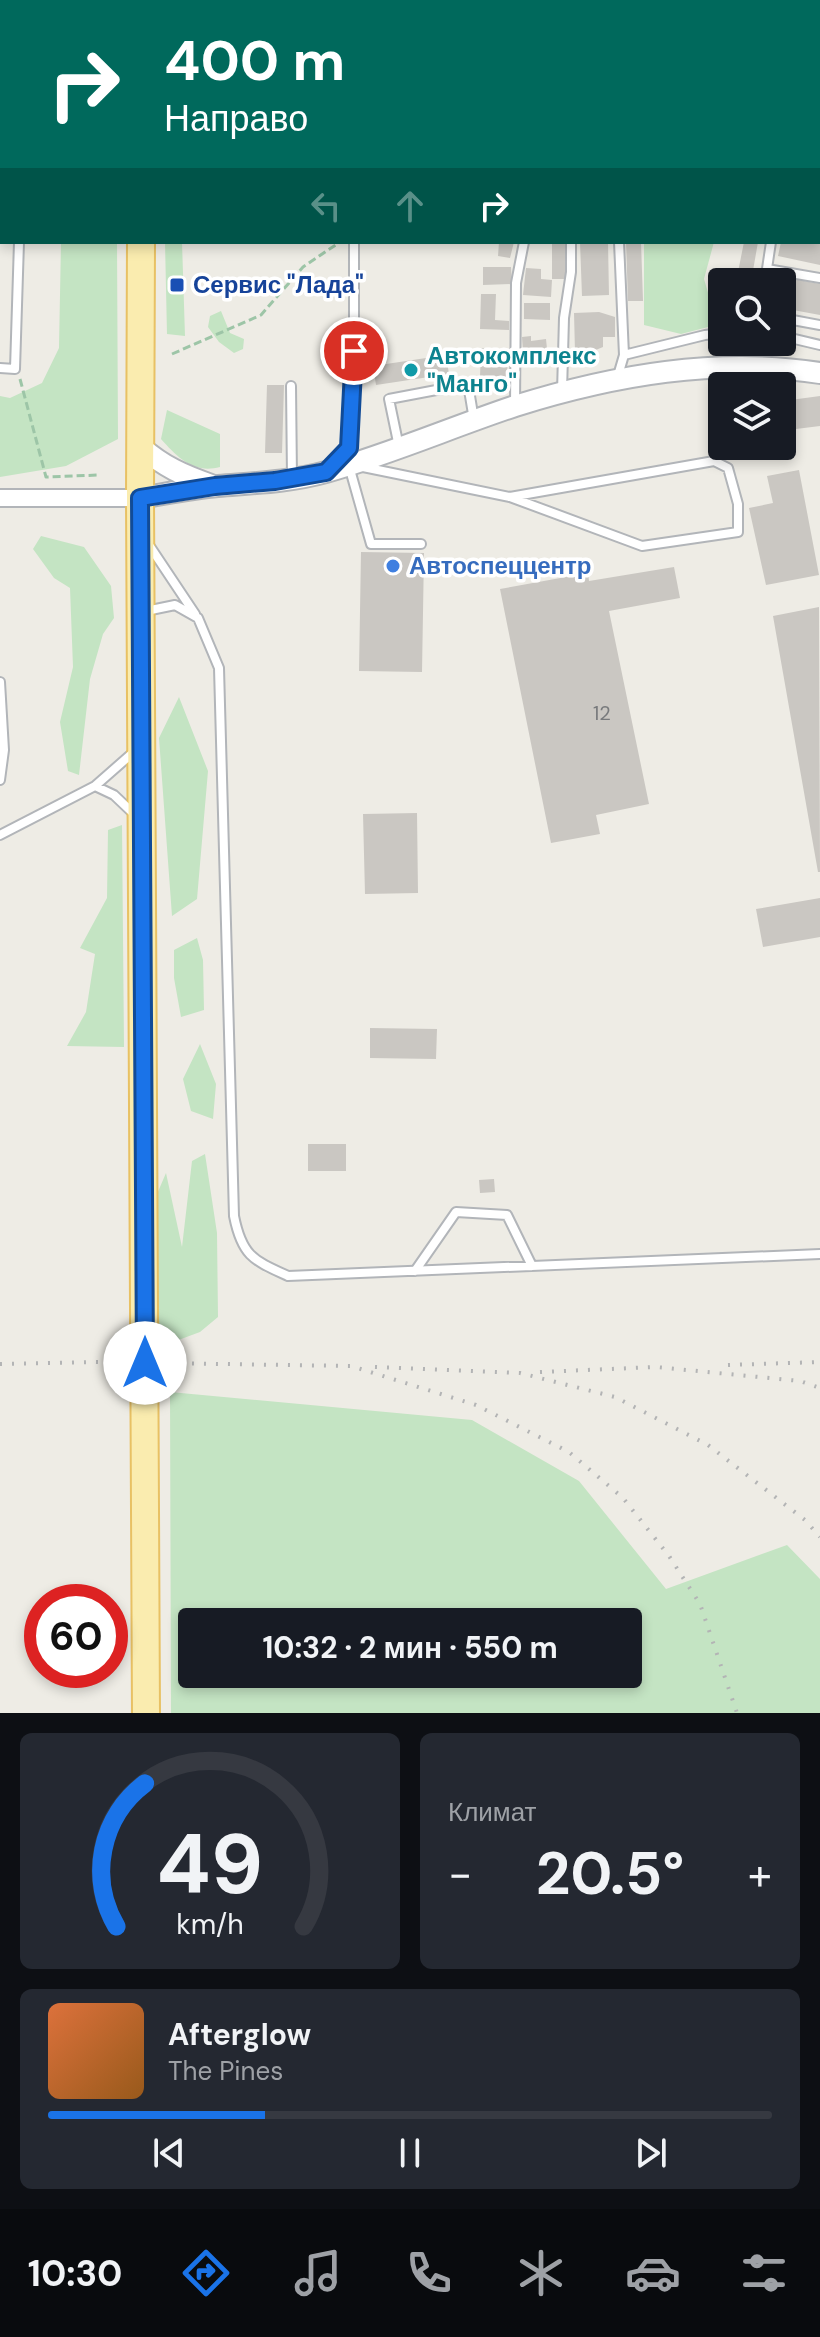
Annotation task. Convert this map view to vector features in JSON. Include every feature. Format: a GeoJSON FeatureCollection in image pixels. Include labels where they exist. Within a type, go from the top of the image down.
{"type":"FeatureCollection","features":[{"type":"Feature","properties":{"kind":"main road"},"geometry":{"type":"LineString","coordinates":[[141,244],[146,1713]]}},
{"type":"Feature","properties":{"kind":"street"},"geometry":{"type":"LineString","coordinates":[[0,498],[140,498],[215,486],[292,479],[326,472],[515,407],[617,380],[729,366],[792,368],[820,373]]}},
{"type":"Feature","properties":{"kind":"street"},"geometry":{"type":"LineString","coordinates":[[141,447],[175,472],[215,486]]}},
{"type":"Feature","properties":{"kind":"lane"},"geometry":{"type":"LineString","coordinates":[[0,368],[15,369],[19,244]]}},
{"type":"Feature","properties":{"kind":"lane"},"geometry":{"type":"LineString","coordinates":[[326,472],[349,448],[354,378],[354,244]]}},
{"type":"Feature","properties":{"kind":"lane"},"geometry":{"type":"LineString","coordinates":[[515,407],[516,283],[524,244]]}},
{"type":"Feature","properties":{"kind":"lane"},"geometry":{"type":"LineString","coordinates":[[562,393],[564,318],[571,272],[571,244]]}},
{"type":"Feature","properties":{"kind":"lane"},"geometry":{"type":"LineString","coordinates":[[617,380],[624,355],[619,244]]}},
{"type":"Feature","properties":{"kind":"lane"},"geometry":{"type":"LineString","coordinates":[[767,268],[771,244]]}},
{"type":"Feature","properties":{"kind":"lane"},"geometry":{"type":"LineString","coordinates":[[796,274],[820,278]]}},
{"type":"Feature","properties":{"kind":"lane"},"geometry":{"type":"LineString","coordinates":[[796,321],[820,325]]}},
{"type":"Feature","properties":{"kind":"lane"},"geometry":{"type":"LineString","coordinates":[[624,355],[708,335]]}},
{"type":"Feature","properties":{"kind":"lane"},"geometry":{"type":"LineString","coordinates":[[796,339],[820,345]]}},
{"type":"Feature","properties":{"kind":"lane"},"geometry":{"type":"LineString","coordinates":[[399,447],[389,399],[468,384],[474,420]]}},
{"type":"Feature","properties":{"kind":"lane"},"geometry":{"type":"LineString","coordinates":[[291,386],[292,479]]}},
{"type":"Feature","properties":{"kind":"lane"},"geometry":{"type":"LineString","coordinates":[[421,544],[371,544],[348,464],[510,497],[642,546],[738,532],[738,504],[728,468],[714,461],[510,497]]}},
{"type":"Feature","properties":{"kind":"lane"},"geometry":{"type":"LineString","coordinates":[[141,532],[198,618],[219,668],[234,1216],[239,1240],[257,1262],[288,1276],[820,1254]]}},
{"type":"Feature","properties":{"kind":"lane"},"geometry":{"type":"LineString","coordinates":[[141,612],[175,605],[198,618]]}},
{"type":"Feature","properties":{"kind":"lane"},"geometry":{"type":"LineString","coordinates":[[0,682],[4,750],[0,780]]}},
{"type":"Feature","properties":{"kind":"lane"},"geometry":{"type":"LineString","coordinates":[[0,835],[95,786],[141,744]]}},
{"type":"Feature","properties":{"kind":"lane"},"geometry":{"type":"LineString","coordinates":[[95,786],[114,795],[142,822]]}},
{"type":"Feature","properties":{"kind":"lane"},"geometry":{"type":"LineString","coordinates":[[415,1271],[456,1212],[507,1215],[532,1266]]}},
{"type":"Feature","properties":{"kind":"path"},"geometry":{"type":"LineString","coordinates":[[172,354],[261,315],[303,267],[337,244]]}},
{"type":"Feature","properties":{"kind":"path"},"geometry":{"type":"LineString","coordinates":[[10,379],[20,379],[46,477],[99,475]]}},
{"type":"Feature","properties":{"kind":"green space"},"geometry":{"type":"Polygon","coordinates":[[[61,244],[117,244],[118,439],[66,466],[0,477],[0,396],[10,398],[42,383],[59,348],[61,244]]]}},
{"type":"Feature","properties":{"kind":"green space"},"geometry":{"type":"Polygon","coordinates":[[[165,244],[182,244],[185,336],[167,334],[165,244]]]}},
{"type":"Feature","properties":{"kind":"green space"},"geometry":{"type":"Polygon","coordinates":[[[644,244],[713,244],[704,279],[708,293],[708,327],[681,334],[644,325],[644,244]]]}},
{"type":"Feature","properties":{"kind":"green space"},"geometry":{"type":"Polygon","coordinates":[[[221,311],[230,333],[244,339],[243,349],[234,353],[219,342],[208,327],[210,316],[221,311]]]}},
{"type":"Feature","properties":{"kind":"green space"},"geometry":{"type":"Polygon","coordinates":[[[167,410],[220,434],[220,467],[194,466],[167,446],[161,439],[167,410]]]}},
{"type":"Feature","properties":{"kind":"green space"},"geometry":{"type":"Polygon","coordinates":[[[41,536],[84,547],[111,586],[114,618],[103,634],[90,679],[79,775],[68,771],[60,722],[73,667],[70,588],[54,578],[33,549],[41,536]]]}},
{"type":"Feature","properties":{"kind":"green space"},"geometry":{"type":"Polygon","coordinates":[[[179,697],[208,771],[197,899],[172,916],[159,738],[179,697]]]}},
{"type":"Feature","properties":{"kind":"green space"},"geometry":{"type":"Polygon","coordinates":[[[122,825],[124,1047],[67,1046],[86,1012],[95,954],[80,948],[107,898],[108,830],[122,825]]]}},
{"type":"Feature","properties":{"kind":"green space"},"geometry":{"type":"Polygon","coordinates":[[[197,938],[203,960],[204,1010],[181,1017],[174,978],[174,950],[197,938]]]}},
{"type":"Feature","properties":{"kind":"green space"},"geometry":{"type":"Polygon","coordinates":[[[200,1044],[216,1084],[213,1119],[191,1111],[183,1079],[200,1044]]]}},
{"type":"Feature","properties":{"kind":"green space"},"geometry":{"type":"Polygon","coordinates":[[[205,1154],[217,1233],[218,1317],[200,1332],[157,1348],[157,1194],[166,1173],[182,1247],[192,1161],[205,1154]]]}},
{"type":"Feature","properties":{"kind":"green space"},"geometry":{"type":"Polygon","coordinates":[[[170,1392],[472,1420],[579,1481],[666,1589],[787,1545],[820,1579],[820,1713],[171,1713],[170,1392]]]}},
{"type":"Feature","properties":{"kind":"building"},"geometry":{"type":"Polygon","coordinates":[[[499,244],[514,244],[510,258],[498,256],[499,244]]]}},
{"type":"Feature","properties":{"kind":"building"},"geometry":{"type":"Polygon","coordinates":[[[552,244],[565,244],[565,279],[552,279],[552,244]]]}},
{"type":"Feature","properties":{"kind":"building"},"geometry":{"type":"Polygon","coordinates":[[[580,244],[608,244],[609,295],[582,296],[580,244]]]}},
{"type":"Feature","properties":{"kind":"building"},"geometry":{"type":"Polygon","coordinates":[[[626,244],[641,244],[643,301],[628,301],[626,244]]]}},
{"type":"Feature","properties":{"kind":"building"},"geometry":{"type":"Polygon","coordinates":[[[744,244],[758,244],[753,268],[739,268],[744,244]]]}},
{"type":"Feature","properties":{"kind":"building"},"geometry":{"type":"Polygon","coordinates":[[[781,244],[820,244],[820,265],[778,256],[781,244]]]}},
{"type":"Feature","properties":{"kind":"building"},"geometry":{"type":"Polygon","coordinates":[[[483,267],[511,267],[512,284],[483,285],[483,267]]]}},
{"type":"Feature","properties":{"kind":"building"},"geometry":{"type":"Polygon","coordinates":[[[526,268],[541,269],[541,279],[552,280],[551,297],[523,295],[526,268]]]}},
{"type":"Feature","properties":{"kind":"building"},"geometry":{"type":"Polygon","coordinates":[[[796,280],[820,284],[820,315],[796,311],[796,280]]]}},
{"type":"Feature","properties":{"kind":"building"},"geometry":{"type":"Polygon","coordinates":[[[481,294],[496,294],[495,320],[509,321],[509,330],[480,329],[481,294]]]}},
{"type":"Feature","properties":{"kind":"building"},"geometry":{"type":"Polygon","coordinates":[[[524,303],[550,303],[550,320],[524,319],[524,303]]]}},
{"type":"Feature","properties":{"kind":"building"},"geometry":{"type":"Polygon","coordinates":[[[599,312],[615,317],[615,337],[603,337],[603,347],[591,352],[575,352],[574,313],[599,312]]]}},
{"type":"Feature","properties":{"kind":"building"},"geometry":{"type":"Polygon","coordinates":[[[531,336],[531,341],[546,339],[548,359],[539,359],[539,365],[524,367],[522,337],[531,336]]]}},
{"type":"Feature","properties":{"kind":"building"},"geometry":{"type":"Polygon","coordinates":[[[481,348],[508,349],[507,377],[480,377],[481,348]]]}},
{"type":"Feature","properties":{"kind":"building","name":"Автокомплекс \"Манго\""},"geometry":{"type":"Polygon","coordinates":[[[446,355],[449,374],[376,385],[373,366],[446,355]]]}},
{"type":"Feature","properties":{"kind":"building"},"geometry":{"type":"Polygon","coordinates":[[[267,385],[284,385],[282,453],[265,453],[267,385]]]}},
{"type":"Feature","properties":{"kind":"building"},"geometry":{"type":"Polygon","coordinates":[[[820,396],[820,426],[796,429],[796,399],[820,396]]]}},
{"type":"Feature","properties":{"kind":"building"},"geometry":{"type":"Polygon","coordinates":[[[799,470],[819,575],[766,585],[749,508],[773,503],[767,476],[799,470]]]}},
{"type":"Feature","properties":{"kind":"building"},"geometry":{"type":"Polygon","coordinates":[[[361,552],[424,553],[422,672],[359,671],[361,552]]]}},
{"type":"Feature","properties":{"kind":"building"},"geometry":{"type":"Polygon","coordinates":[[[674,567],[680,598],[609,611],[649,804],[596,815],[600,834],[551,843],[500,589],[588,573],[589,581],[674,567]]]}},
{"type":"Feature","properties":{"kind":"building"},"geometry":{"type":"Polygon","coordinates":[[[819,607],[820,872],[818,872],[773,616],[819,607]]]}},
{"type":"Feature","properties":{"kind":"building"},"geometry":{"type":"Polygon","coordinates":[[[417,813],[418,893],[365,894],[363,814],[417,813]]]}},
{"type":"Feature","properties":{"kind":"building"},"geometry":{"type":"Polygon","coordinates":[[[820,898],[820,937],[763,947],[756,909],[820,898]]]}},
{"type":"Feature","properties":{"kind":"building"},"geometry":{"type":"Polygon","coordinates":[[[370,1028],[437,1029],[436,1059],[370,1058],[370,1028]]]}},
{"type":"Feature","properties":{"kind":"building"},"geometry":{"type":"Polygon","coordinates":[[[308,1144],[346,1144],[346,1171],[308,1171],[308,1144]]]}},
{"type":"Feature","properties":{"kind":"building"},"geometry":{"type":"Polygon","coordinates":[[[494,1179],[495,1192],[480,1193],[479,1180],[494,1179]]]}},
{"type":"Feature","properties":{"kind":"railway"},"geometry":{"type":"LineString","coordinates":[[0,1364],[94,1362],[351,1366],[476,1405],[569,1452],[623,1498],[669,1556],[700,1604],[737,1713]]}},
{"type":"Feature","properties":{"kind":"railway"},"geometry":{"type":"LineString","coordinates":[[728,1365],[820,1362]]}},
{"type":"Feature","properties":{"kind":"railway"},"geometry":{"type":"LineString","coordinates":[[375,1367],[520,1373],[615,1397],[708,1445],[805,1520],[820,1537]]}},
{"type":"Feature","properties":{"kind":"railway"},"geometry":{"type":"LineString","coordinates":[[540,1372],[656,1367],[800,1381],[820,1388]]}},
{"type":"Feature","properties":{"kind":"place","name":"Сервис \"Лада\""},"geometry":{"type":"Point","coordinates":[177,285]}},
{"type":"Feature","properties":{"kind":"place","name":"Автокомплекс \"Манго\""},"geometry":{"type":"Point","coordinates":[411,370]}},
{"type":"Feature","properties":{"kind":"place","name":"Автоспеццентр"},"geometry":{"type":"Point","coordinates":[393,566]}},
{"type":"Feature","properties":{"kind":"route"},"geometry":{"type":"LineString","coordinates":[[145,1363],[140,498],[215,486],[259,484],[326,472],[349,448],[354,351]]}}]}
